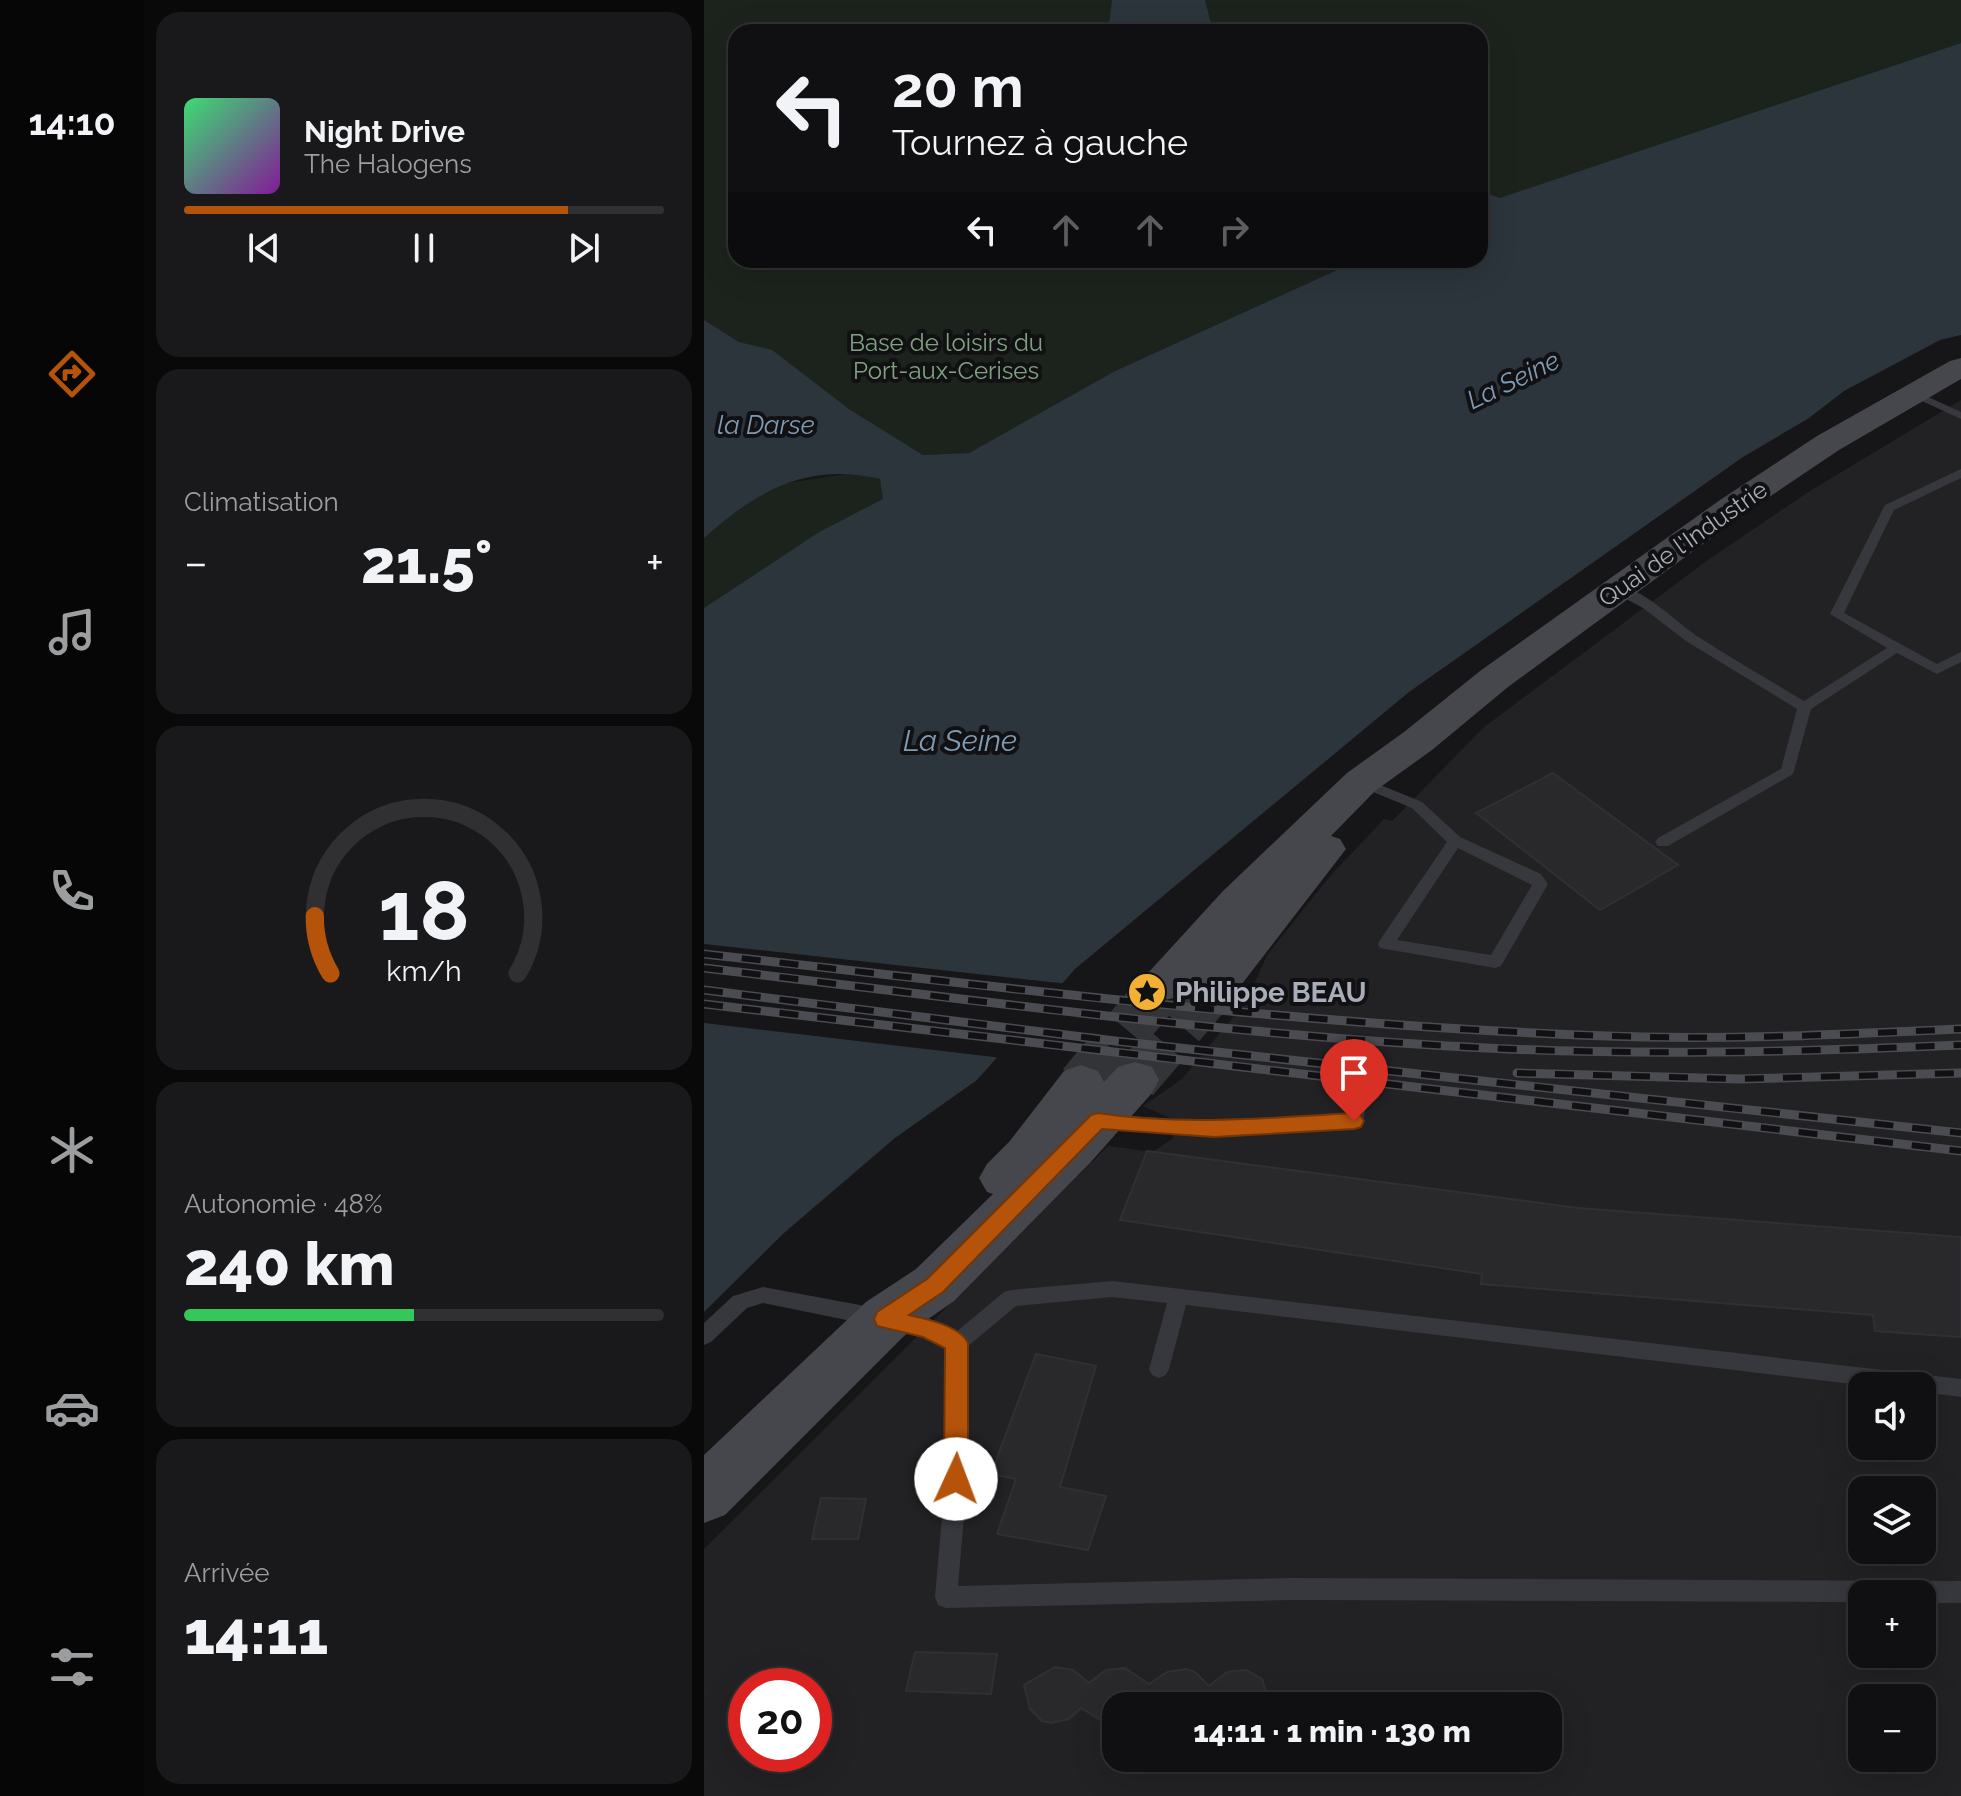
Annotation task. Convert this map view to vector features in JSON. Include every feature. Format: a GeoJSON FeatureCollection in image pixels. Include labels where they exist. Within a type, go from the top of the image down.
{"type":"FeatureCollection","features":[{"type":"Feature","properties":{"kind":"main road","name":"Quai de l'Industrie"},"geometry":{"type":"LineString","coordinates":[[1164,985],[1239,902],[1418,741],[1494,679],[1744,499],[1828,443],[1961,367]]}},
{"type":"Feature","properties":{"kind":"main road","name":"Quai de l'Industrie"},"geometry":{"type":"LineString","coordinates":[[1212,990],[1324,850],[1370,786]]}},
{"type":"Feature","properties":{"kind":"main road"},"geometry":{"type":"LineString","coordinates":[[704,1495],[885,1319],[935,1285],[1089,1102],[1135,1080]]}},
{"type":"Feature","properties":{"kind":"lane"},"geometry":{"type":"LineString","coordinates":[[1913,393],[1961,416]]}},
{"type":"Feature","properties":{"kind":"lane"},"geometry":{"type":"LineString","coordinates":[[1961,473],[1889,508],[1837,614],[1937,670],[1961,656]]}},
{"type":"Feature","properties":{"kind":"lane"},"geometry":{"type":"LineString","coordinates":[[1618,589],[1648,605],[1691,638],[1804,707]]}},
{"type":"Feature","properties":{"kind":"lane"},"geometry":{"type":"LineString","coordinates":[[1663,842],[1788,771],[1804,707],[1897,647]]}},
{"type":"Feature","properties":{"kind":"lane"},"geometry":{"type":"LineString","coordinates":[[1370,786],[1417,805],[1455,841],[1535,878],[1540,884],[1495,962],[1386,944],[1455,841]]}},
{"type":"Feature","properties":{"kind":"lane"},"geometry":{"type":"LineString","coordinates":[[1089,1102],[1129,1125],[1214,1129],[1354,1121],[1357,1101]]}},
{"type":"Feature","properties":{"kind":"lane"},"geometry":{"type":"LineString","coordinates":[[957,1343],[1011,1298],[1112,1289],[1961,1388]]}},
{"type":"Feature","properties":{"kind":"lane"},"geometry":{"type":"LineString","coordinates":[[704,1336],[740,1302],[763,1295],[927,1329],[957,1343]]}},
{"type":"Feature","properties":{"kind":"lane"},"geometry":{"type":"LineString","coordinates":[[1159,1369],[1179,1295]]}},
{"type":"Feature","properties":{"kind":"lane"},"geometry":{"type":"LineString","coordinates":[[957,1343],[958,1459],[946,1597],[1291,1589],[1961,1592]]}},
{"type":"Feature","properties":{"kind":"shaded area"},"geometry":{"type":"Polygon","coordinates":[[[1961,400],[1961,1796],[704,1796],[704,1549],[1108,1146],[1153,1152],[1173,1138],[1172,1119],[1143,1106],[1182,1079],[1247,1000],[1267,955],[1330,876],[1384,819],[1392,821],[1483,728],[1709,559],[1810,491],[1961,400]]]}},
{"type":"Feature","properties":{"kind":"green space","name":"Base de loisirs du Port-aux-Cerises"},"geometry":{"type":"Polygon","coordinates":[[[704,0],[1961,0],[1961,43],[1488,203],[1488,24],[728,24],[728,268],[1341,268],[1115,371],[969,453],[923,455],[849,409],[772,351],[739,342],[704,320],[704,0]]]}},
{"type":"Feature","properties":{"kind":"green space"},"geometry":{"type":"Polygon","coordinates":[[[852,473],[880,479],[884,499],[819,532],[704,608],[704,537],[728,515],[781,484],[852,473]]]}},
{"type":"Feature","properties":{"kind":"water"},"geometry":{"type":"Polygon","coordinates":[[[1112,0],[1205,0],[1211,24],[1109,24],[1112,0]]]}},
{"type":"Feature","properties":{"kind":"water","name":"La Seine"},"geometry":{"type":"Polygon","coordinates":[[[1961,43],[1961,335],[1940,340],[1844,391],[1809,418],[1743,457],[1409,692],[1075,969],[977,1080],[895,1138],[784,1233],[704,1312],[704,608],[819,532],[883,499],[880,479],[829,474],[806,478],[763,494],[704,538],[704,320],[739,342],[772,350],[849,409],[923,455],[969,453],[1115,371],[1341,268],[1488,268],[1488,194],[1500,198],[1961,43]]]}},
{"type":"Feature","properties":{"kind":"pier"},"geometry":{"type":"Polygon","coordinates":[[[704,944],[1068,984],[1002,1058],[704,1023],[704,944]]]}},
{"type":"Feature","properties":{"kind":"building"},"geometry":{"type":"Polygon","coordinates":[[[1553,773],[1678,865],[1600,910],[1476,813],[1553,773]]]}},
{"type":"Feature","properties":{"kind":"building"},"geometry":{"type":"Polygon","coordinates":[[[1147,1151],[1578,1208],[1961,1237],[1961,1337],[1875,1331],[1873,1315],[1481,1284],[1482,1274],[1120,1220],[1147,1151]]]}},
{"type":"Feature","properties":{"kind":"building"},"geometry":{"type":"Polygon","coordinates":[[[1036,1354],[1096,1366],[1060,1487],[1106,1496],[1088,1550],[997,1534],[1016,1479],[991,1474],[1036,1354]]]}},
{"type":"Feature","properties":{"kind":"building"},"geometry":{"type":"Polygon","coordinates":[[[821,1498],[866,1499],[858,1539],[812,1539],[821,1498]]]}},
{"type":"Feature","properties":{"kind":"building"},"geometry":{"type":"Polygon","coordinates":[[[915,1652],[997,1654],[991,1694],[906,1691],[915,1652]]]}},
{"type":"Feature","properties":{"kind":"building"},"geometry":{"type":"Polygon","coordinates":[[[1055,1667],[1073,1670],[1089,1683],[1106,1670],[1125,1668],[1149,1684],[1167,1672],[1186,1669],[1195,1672],[1209,1686],[1227,1672],[1246,1670],[1262,1679],[1266,1692],[1102,1692],[1102,1721],[1081,1708],[1069,1719],[1051,1723],[1042,1721],[1030,1709],[1024,1685],[1055,1667]]]}},
{"type":"Feature","properties":{"kind":"tunnel"},"geometry":{"type":"LineString","coordinates":[[1081,1084],[1164,985]]}},
{"type":"Feature","properties":{"kind":"tunnel"},"geometry":{"type":"LineString","coordinates":[[1135,1080],[1212,990]]}},
{"type":"Feature","properties":{"kind":"railway"},"geometry":{"type":"LineString","coordinates":[[704,954],[1174,1006],[1526,1033],[1644,1037],[1802,1036],[1961,1029]]}},
{"type":"Feature","properties":{"kind":"railway"},"geometry":{"type":"LineString","coordinates":[[704,968],[1180,1024],[1467,1047],[1714,1052],[1961,1045]]}},
{"type":"Feature","properties":{"kind":"railway"},"geometry":{"type":"LineString","coordinates":[[704,990],[1115,1041],[1961,1133]]}},
{"type":"Feature","properties":{"kind":"railway"},"geometry":{"type":"LineString","coordinates":[[704,1004],[1961,1151]]}},
{"type":"Feature","properties":{"kind":"railway"},"geometry":{"type":"LineString","coordinates":[[1517,1073],[1739,1079],[1961,1073]]}},
{"type":"Feature","properties":{"kind":"place","name":"Philippe BEAU"},"geometry":{"type":"Point","coordinates":[1147,992]}},
{"type":"Feature","properties":{"kind":"route"},"geometry":{"type":"LineString","coordinates":[[956,1479],[957,1343],[927,1329],[885,1319],[935,1285],[1098,1121],[1214,1129],[1354,1121]]}},
{"type":"Feature","properties":{"kind":"water label","name":"la Darse"},"geometry":{"type":"Point","coordinates":[766,425]}}]}
